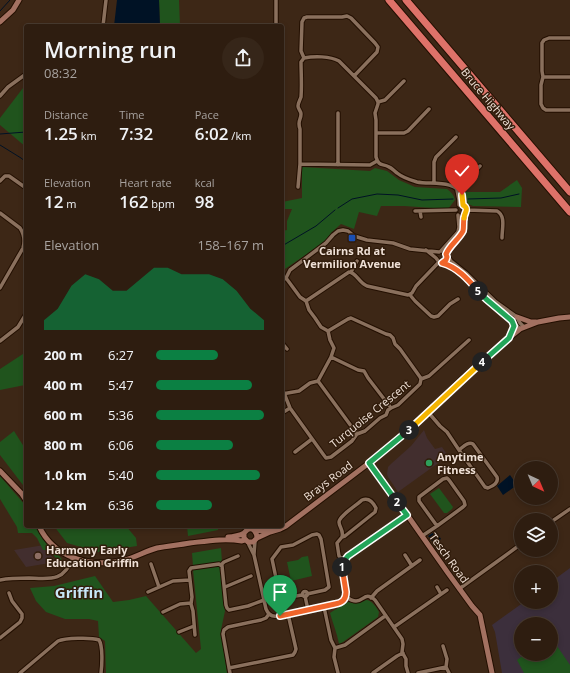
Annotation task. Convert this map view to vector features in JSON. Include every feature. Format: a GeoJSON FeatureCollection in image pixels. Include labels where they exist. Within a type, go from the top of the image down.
{"type":"FeatureCollection","features":[{"type":"Feature","properties":{"kind":"highway","name":"Bruce Highway"},"geometry":{"type":"LineString","coordinates":[[389,0],[570,212]]}},
{"type":"Feature","properties":{"kind":"highway","name":"Bruce Highway"},"geometry":{"type":"LineString","coordinates":[[406,0],[570,192]]}},
{"type":"Feature","properties":{"kind":"main road"},"geometry":{"type":"LineString","coordinates":[[0,22],[13,10],[19,0]]}},
{"type":"Feature","properties":{"kind":"main road"},"geometry":{"type":"LineString","coordinates":[[517,317],[531,322],[538,322]]}},
{"type":"Feature","properties":{"kind":"main road","name":"Brays Road"},"geometry":{"type":"LineString","coordinates":[[284,527],[369,463],[412,428],[462,380],[522,328],[538,322],[570,317]]}},
{"type":"Feature","properties":{"kind":"main road"},"geometry":{"type":"LineString","coordinates":[[509,338],[514,328],[513,322]]}},
{"type":"Feature","properties":{"kind":"main road","name":"Tesch Road"},"geometry":{"type":"LineString","coordinates":[[369,463],[459,589],[481,617],[492,673]]}},
{"type":"Feature","properties":{"kind":"main road"},"geometry":{"type":"LineString","coordinates":[[0,471],[24,497]]}},
{"type":"Feature","properties":{"kind":"main road","name":"Brays Road"},"geometry":{"type":"LineString","coordinates":[[284,524],[289,523]]}},
{"type":"Feature","properties":{"kind":"main road"},"geometry":{"type":"LineString","coordinates":[[40,528],[52,544],[64,554],[81,561],[95,563],[131,558],[144,552],[159,548],[214,540],[253,542],[256,540],[257,534],[253,529]]}},
{"type":"Feature","properties":{"kind":"main road"},"geometry":{"type":"LineString","coordinates":[[214,540],[235,536],[249,529],[265,530],[272,528]]}},
{"type":"Feature","properties":{"kind":"main road","name":"Brays Road"},"geometry":{"type":"LineString","coordinates":[[256,540],[270,532],[283,528]]}},
{"type":"Feature","properties":{"kind":"main road"},"geometry":{"type":"LineString","coordinates":[[245,530],[244,537],[247,541]]}},
{"type":"Feature","properties":{"kind":"street"},"geometry":{"type":"LineString","coordinates":[[103,24],[106,0]]}},
{"type":"Feature","properties":{"kind":"street"},"geometry":{"type":"LineString","coordinates":[[276,0],[276,24]]}},
{"type":"Feature","properties":{"kind":"street"},"geometry":{"type":"LineString","coordinates":[[304,58],[301,51],[302,22],[304,18],[347,16],[351,18],[378,48],[377,52],[354,76]]}},
{"type":"Feature","properties":{"kind":"street"},"geometry":{"type":"LineString","coordinates":[[570,38],[546,38],[542,43],[543,78],[541,85],[542,108],[546,110],[570,110]]}},
{"type":"Feature","properties":{"kind":"street"},"geometry":{"type":"LineString","coordinates":[[304,58],[334,58],[339,61],[376,98],[378,102],[375,113],[377,161],[388,166],[407,179],[417,182],[445,183],[452,185],[462,195],[461,205]]}},
{"type":"Feature","properties":{"kind":"street"},"geometry":{"type":"LineString","coordinates":[[298,187],[300,164],[300,129],[298,125],[301,113],[298,105],[301,98],[301,62],[304,58]]}},
{"type":"Feature","properties":{"kind":"street"},"geometry":{"type":"LineString","coordinates":[[0,96],[8,87],[24,75]]}},
{"type":"Feature","properties":{"kind":"street"},"geometry":{"type":"LineString","coordinates":[[543,78],[570,77]]}},
{"type":"Feature","properties":{"kind":"street"},"geometry":{"type":"LineString","coordinates":[[378,102],[385,100],[404,81]]}},
{"type":"Feature","properties":{"kind":"street"},"geometry":{"type":"LineString","coordinates":[[376,133],[404,133],[408,131],[429,109]]}},
{"type":"Feature","properties":{"kind":"street"},"geometry":{"type":"LineString","coordinates":[[338,113],[338,165]]}},
{"type":"Feature","properties":{"kind":"street"},"geometry":{"type":"LineString","coordinates":[[434,183],[434,162],[436,157],[456,137]]}},
{"type":"Feature","properties":{"kind":"street"},"geometry":{"type":"LineString","coordinates":[[300,164],[370,165],[377,161]]}},
{"type":"Feature","properties":{"kind":"street"},"geometry":{"type":"LineString","coordinates":[[457,189],[480,166]]}},
{"type":"Feature","properties":{"kind":"street"},"geometry":{"type":"LineString","coordinates":[[0,181],[5,176],[9,176],[24,187]]}},
{"type":"Feature","properties":{"kind":"street"},"geometry":{"type":"LineString","coordinates":[[461,205],[466,207],[467,210],[497,211],[501,213],[503,218],[502,238]]}},
{"type":"Feature","properties":{"kind":"street"},"geometry":{"type":"LineString","coordinates":[[456,210],[456,207],[461,205]]}},
{"type":"Feature","properties":{"kind":"street"},"geometry":{"type":"LineString","coordinates":[[415,211],[456,210]]}},
{"type":"Feature","properties":{"kind":"street"},"geometry":{"type":"LineString","coordinates":[[436,258],[436,254],[440,252],[458,232],[458,215],[456,210]]}},
{"type":"Feature","properties":{"kind":"street"},"geometry":{"type":"LineString","coordinates":[[352,272],[366,286],[406,295],[410,294],[440,262],[446,260],[449,248],[462,234],[464,215],[467,210]]}},
{"type":"Feature","properties":{"kind":"street"},"geometry":{"type":"LineString","coordinates":[[420,211],[421,217]]}},
{"type":"Feature","properties":{"kind":"street"},"geometry":{"type":"LineString","coordinates":[[0,213],[20,228],[24,243],[23,248],[0,288]]}},
{"type":"Feature","properties":{"kind":"street"},"geometry":{"type":"LineString","coordinates":[[458,215],[464,215]]}},
{"type":"Feature","properties":{"kind":"street"},"geometry":{"type":"LineString","coordinates":[[284,394],[299,391],[310,383],[318,381],[334,351],[334,346],[328,331],[321,327],[309,310],[306,301],[300,297],[284,279],[290,270],[326,243],[338,231],[345,230],[354,236],[366,240],[394,243],[410,249],[444,252],[447,254],[450,261],[466,273],[496,302],[517,317],[522,328]]}},
{"type":"Feature","properties":{"kind":"street"},"geometry":{"type":"LineString","coordinates":[[426,250],[440,262],[454,268],[473,284],[486,299],[522,328]]}},
{"type":"Feature","properties":{"kind":"street"},"geometry":{"type":"LineString","coordinates":[[352,272],[357,261]]}},
{"type":"Feature","properties":{"kind":"street"},"geometry":{"type":"LineString","coordinates":[[306,301],[346,273],[352,272]]}},
{"type":"Feature","properties":{"kind":"street"},"geometry":{"type":"LineString","coordinates":[[410,294],[415,302],[432,317],[438,316],[450,304],[458,299]]}},
{"type":"Feature","properties":{"kind":"street"},"geometry":{"type":"LineString","coordinates":[[0,341],[18,327],[24,317]]}},
{"type":"Feature","properties":{"kind":"street","name":"Turquoise Crescent"},"geometry":{"type":"LineString","coordinates":[[284,396],[290,408],[326,458],[331,457],[352,441],[357,434],[364,432],[380,418],[386,415],[390,408],[398,405],[420,384],[421,379],[390,335],[351,318],[348,318],[328,331]]}},
{"type":"Feature","properties":{"kind":"street"},"geometry":{"type":"LineString","coordinates":[[421,379],[429,376],[469,340]]}},
{"type":"Feature","properties":{"kind":"street"},"geometry":{"type":"LineString","coordinates":[[284,345],[287,349]]}},
{"type":"Feature","properties":{"kind":"street"},"geometry":{"type":"LineString","coordinates":[[331,357],[358,370],[364,371],[390,408]]}},
{"type":"Feature","properties":{"kind":"street"},"geometry":{"type":"LineString","coordinates":[[318,381],[357,434]]}},
{"type":"Feature","properties":{"kind":"street"},"geometry":{"type":"LineString","coordinates":[[284,412],[290,408]]}},
{"type":"Feature","properties":{"kind":"street"},"geometry":{"type":"LineString","coordinates":[[428,412],[447,432],[459,450],[485,487],[488,488],[498,480],[473,444],[469,443],[459,450]]}},
{"type":"Feature","properties":{"kind":"street"},"geometry":{"type":"LineString","coordinates":[[295,452],[312,439]]}},
{"type":"Feature","properties":{"kind":"street"},"geometry":{"type":"LineString","coordinates":[[422,536],[437,526],[463,507],[465,504],[449,480],[446,478],[421,495],[419,498],[437,526]]}},
{"type":"Feature","properties":{"kind":"street"},"geometry":{"type":"LineString","coordinates":[[342,537],[343,531],[339,522],[340,518],[364,500],[366,499],[372,501],[376,508],[375,512],[338,541],[339,556],[344,561]]}},
{"type":"Feature","properties":{"kind":"street"},"geometry":{"type":"LineString","coordinates":[[558,517],[570,509]]}},
{"type":"Feature","properties":{"kind":"street"},"geometry":{"type":"LineString","coordinates":[[256,540],[254,555],[266,609],[269,614],[275,616],[288,614],[341,603],[346,597],[342,568],[344,561],[348,556],[407,515]]}},
{"type":"Feature","properties":{"kind":"street"},"geometry":{"type":"LineString","coordinates":[[343,531],[349,533]]}},
{"type":"Feature","properties":{"kind":"street"},"geometry":{"type":"LineString","coordinates":[[316,534],[320,538],[329,586],[326,590],[305,595],[283,598],[280,597],[272,560],[280,548],[293,545],[316,534]]}},
{"type":"Feature","properties":{"kind":"street"},"geometry":{"type":"LineString","coordinates":[[247,541],[254,555]]}},
{"type":"Feature","properties":{"kind":"street"},"geometry":{"type":"LineString","coordinates":[[459,589],[514,549]]}},
{"type":"Feature","properties":{"kind":"street"},"geometry":{"type":"LineString","coordinates":[[405,555],[412,566]]}},
{"type":"Feature","properties":{"kind":"street"},"geometry":{"type":"LineString","coordinates":[[195,635],[189,571],[192,568],[221,564],[238,556]]}},
{"type":"Feature","properties":{"kind":"street"},"geometry":{"type":"LineString","coordinates":[[0,580],[12,578],[54,578],[67,570],[73,558]]}},
{"type":"Feature","properties":{"kind":"street"},"geometry":{"type":"LineString","coordinates":[[372,598],[377,591],[420,560]]}},
{"type":"Feature","properties":{"kind":"street"},"geometry":{"type":"LineString","coordinates":[[151,564],[159,587]]}},
{"type":"Feature","properties":{"kind":"street"},"geometry":{"type":"LineString","coordinates":[[221,564],[223,567],[226,606],[229,610],[246,607],[264,600]]}},
{"type":"Feature","properties":{"kind":"street"},"geometry":{"type":"LineString","coordinates":[[225,587],[251,576]]}},
{"type":"Feature","properties":{"kind":"street"},"geometry":{"type":"LineString","coordinates":[[148,592],[175,580],[190,580]]}},
{"type":"Feature","properties":{"kind":"street"},"geometry":{"type":"LineString","coordinates":[[437,587],[441,594]]}},
{"type":"Feature","properties":{"kind":"street"},"geometry":{"type":"LineString","coordinates":[[394,627],[447,590]]}},
{"type":"Feature","properties":{"kind":"street"},"geometry":{"type":"LineString","coordinates":[[0,638],[20,622],[22,618],[22,614],[12,601],[9,593]]}},
{"type":"Feature","properties":{"kind":"street"},"geometry":{"type":"LineString","coordinates":[[305,595],[308,610]]}},
{"type":"Feature","properties":{"kind":"street"},"geometry":{"type":"LineString","coordinates":[[346,597],[355,601],[368,596],[376,602],[403,641],[403,653],[406,659],[408,673]]}},
{"type":"Feature","properties":{"kind":"street"},"geometry":{"type":"LineString","coordinates":[[163,612],[180,604],[191,603]]}},
{"type":"Feature","properties":{"kind":"street"},"geometry":{"type":"LineString","coordinates":[[324,607],[331,640],[336,648],[334,657],[338,673]]}},
{"type":"Feature","properties":{"kind":"street"},"geometry":{"type":"LineString","coordinates":[[230,673],[223,634],[224,630],[263,620],[269,614]]}},
{"type":"Feature","properties":{"kind":"street"},"geometry":{"type":"LineString","coordinates":[[229,668],[293,655],[296,650],[288,614]]}},
{"type":"Feature","properties":{"kind":"street"},"geometry":{"type":"LineString","coordinates":[[336,648],[344,645],[385,616]]}},
{"type":"Feature","properties":{"kind":"street"},"geometry":{"type":"LineString","coordinates":[[179,632],[194,626]]}},
{"type":"Feature","properties":{"kind":"street"},"geometry":{"type":"LineString","coordinates":[[20,673],[60,641],[65,639],[94,639],[99,641],[101,645],[101,673]]}},
{"type":"Feature","properties":{"kind":"street"},"geometry":{"type":"LineString","coordinates":[[443,646],[447,659],[446,667],[449,673]]}},
{"type":"Feature","properties":{"kind":"street"},"geometry":{"type":"LineString","coordinates":[[373,673],[403,653]]}},
{"type":"Feature","properties":{"kind":"street"},"geometry":{"type":"LineString","coordinates":[[418,673],[446,667]]}},
{"type":"Feature","properties":{"kind":"shaded area"},"geometry":{"type":"Polygon","coordinates":[[[424,430],[427,438],[435,449],[442,447],[448,456],[398,492],[388,477],[388,467],[411,446],[424,430]]]}},
{"type":"Feature","properties":{"kind":"shaded area"},"geometry":{"type":"Polygon","coordinates":[[[44,545],[56,562],[26,567],[14,550],[44,545]]]}},
{"type":"Feature","properties":{"kind":"shaded area"},"geometry":{"type":"Polygon","coordinates":[[[570,568],[570,673],[502,673],[495,632],[492,625],[514,609],[558,609],[558,577],[570,568]]]}},
{"type":"Feature","properties":{"kind":"green space"},"geometry":{"type":"Polygon","coordinates":[[[159,0],[179,0],[180,24],[160,24],[159,0]]]}},
{"type":"Feature","properties":{"kind":"green space"},"geometry":{"type":"Polygon","coordinates":[[[24,87],[24,145],[0,125],[0,118],[24,87]]]}},
{"type":"Feature","properties":{"kind":"green space"},"geometry":{"type":"Polygon","coordinates":[[[302,167],[370,171],[375,168],[387,171],[399,180],[415,187],[447,189],[455,200],[448,209],[381,206],[377,216],[359,212],[354,229],[341,224],[331,233],[326,241],[284,270],[284,231],[287,230],[287,221],[292,209],[284,209],[284,202],[302,198],[302,167]]]}},
{"type":"Feature","properties":{"kind":"green space"},"geometry":{"type":"Polygon","coordinates":[[[517,180],[522,188],[521,207],[473,206],[468,204],[465,192],[500,192],[517,180]]]}},
{"type":"Feature","properties":{"kind":"green space"},"geometry":{"type":"Polygon","coordinates":[[[24,353],[24,385],[0,390],[0,369],[24,353]]]}},
{"type":"Feature","properties":{"kind":"green space"},"geometry":{"type":"Polygon","coordinates":[[[14,431],[24,447],[24,486],[0,455],[0,442],[14,431]]]}},
{"type":"Feature","properties":{"kind":"green space"},"geometry":{"type":"Polygon","coordinates":[[[0,476],[24,504],[24,528],[37,528],[44,539],[61,558],[63,561],[62,564],[48,550],[43,550],[37,538],[32,533],[18,533],[17,527],[0,499],[0,476]]]}},
{"type":"Feature","properties":{"kind":"green space"},"geometry":{"type":"Polygon","coordinates":[[[439,488],[453,507],[447,513],[444,513],[430,494],[439,488]]]}},
{"type":"Feature","properties":{"kind":"green space"},"geometry":{"type":"Polygon","coordinates":[[[56,528],[128,528],[136,538],[137,546],[98,552],[67,543],[56,528]]]}},
{"type":"Feature","properties":{"kind":"green space"},"geometry":{"type":"Polygon","coordinates":[[[187,528],[218,528],[218,530],[188,536],[187,528]]]}},
{"type":"Feature","properties":{"kind":"green space"},"geometry":{"type":"Polygon","coordinates":[[[221,548],[222,562],[193,566],[192,553],[221,548]]]}},
{"type":"Feature","properties":{"kind":"green space"},"geometry":{"type":"Polygon","coordinates":[[[308,556],[312,576],[291,581],[287,562],[308,556]]]}},
{"type":"Feature","properties":{"kind":"green space"},"geometry":{"type":"Polygon","coordinates":[[[221,566],[225,611],[221,630],[227,673],[106,673],[105,641],[99,637],[98,621],[89,619],[65,619],[46,612],[36,601],[30,588],[54,586],[95,576],[113,602],[146,596],[196,653],[201,649],[193,570],[221,566]]]}},
{"type":"Feature","properties":{"kind":"green space"},"geometry":{"type":"Polygon","coordinates":[[[366,600],[372,602],[375,606],[379,612],[378,617],[339,644],[330,613],[348,602],[357,603],[366,600]]]}},
{"type":"Feature","properties":{"kind":"green space"},"geometry":{"type":"Polygon","coordinates":[[[558,647],[570,665],[570,673],[524,673],[518,661],[558,661],[558,647]]]}},
{"type":"Feature","properties":{"kind":"water"},"geometry":{"type":"Polygon","coordinates":[[[117,0],[159,0],[160,24],[114,24],[117,0]]]}},
{"type":"Feature","properties":{"kind":"water"},"geometry":{"type":"Polygon","coordinates":[[[510,475],[514,481],[514,487],[503,495],[497,486],[510,475]]]}},
{"type":"Feature","properties":{"kind":"water"},"geometry":{"type":"Polygon","coordinates":[[[436,531],[441,539],[434,544],[428,536],[436,531]]]}},
{"type":"Feature","properties":{"kind":"waterway"},"geometry":{"type":"LineString","coordinates":[[0,11],[10,0]]}},
{"type":"Feature","properties":{"kind":"waterway"},"geometry":{"type":"LineString","coordinates":[[0,134],[24,132]]}},
{"type":"Feature","properties":{"kind":"waterway"},"geometry":{"type":"LineString","coordinates":[[0,145],[24,160]]}},
{"type":"Feature","properties":{"kind":"waterway"},"geometry":{"type":"LineString","coordinates":[[338,208],[352,199],[377,194],[398,195],[422,200],[453,199]]}},
{"type":"Feature","properties":{"kind":"waterway"},"geometry":{"type":"LineString","coordinates":[[468,199],[501,198],[519,194]]}},
{"type":"Feature","properties":{"kind":"waterway"},"geometry":{"type":"LineString","coordinates":[[284,245],[316,226],[335,210]]}},
{"type":"Feature","properties":{"kind":"place","name":"Cairns Rd at Vermilion Avenue"},"geometry":{"type":"Point","coordinates":[352,238]}},
{"type":"Feature","properties":{"kind":"place","name":"Anytime Fitness"},"geometry":{"type":"Point","coordinates":[429,463]}},
{"type":"Feature","properties":{"kind":"place","name":"Harmony Early Education Griffin"},"geometry":{"type":"Point","coordinates":[38,556]}},
{"type":"Feature","properties":{"kind":"district","name":"Griffin"},"geometry":{"type":"Point","coordinates":[79,593]}},
{"type":"Feature","properties":{"kind":"route"},"geometry":{"type":"LineString","coordinates":[[280,616],[341,603],[344,600],[347,594],[342,568],[344,561],[348,556],[407,515],[369,463],[412,428],[492,352],[509,338],[514,328],[513,322],[486,299],[473,284],[450,265],[442,263],[446,260],[446,254],[449,248],[462,232],[464,215],[467,210],[463,205],[462,195]]}}]}
